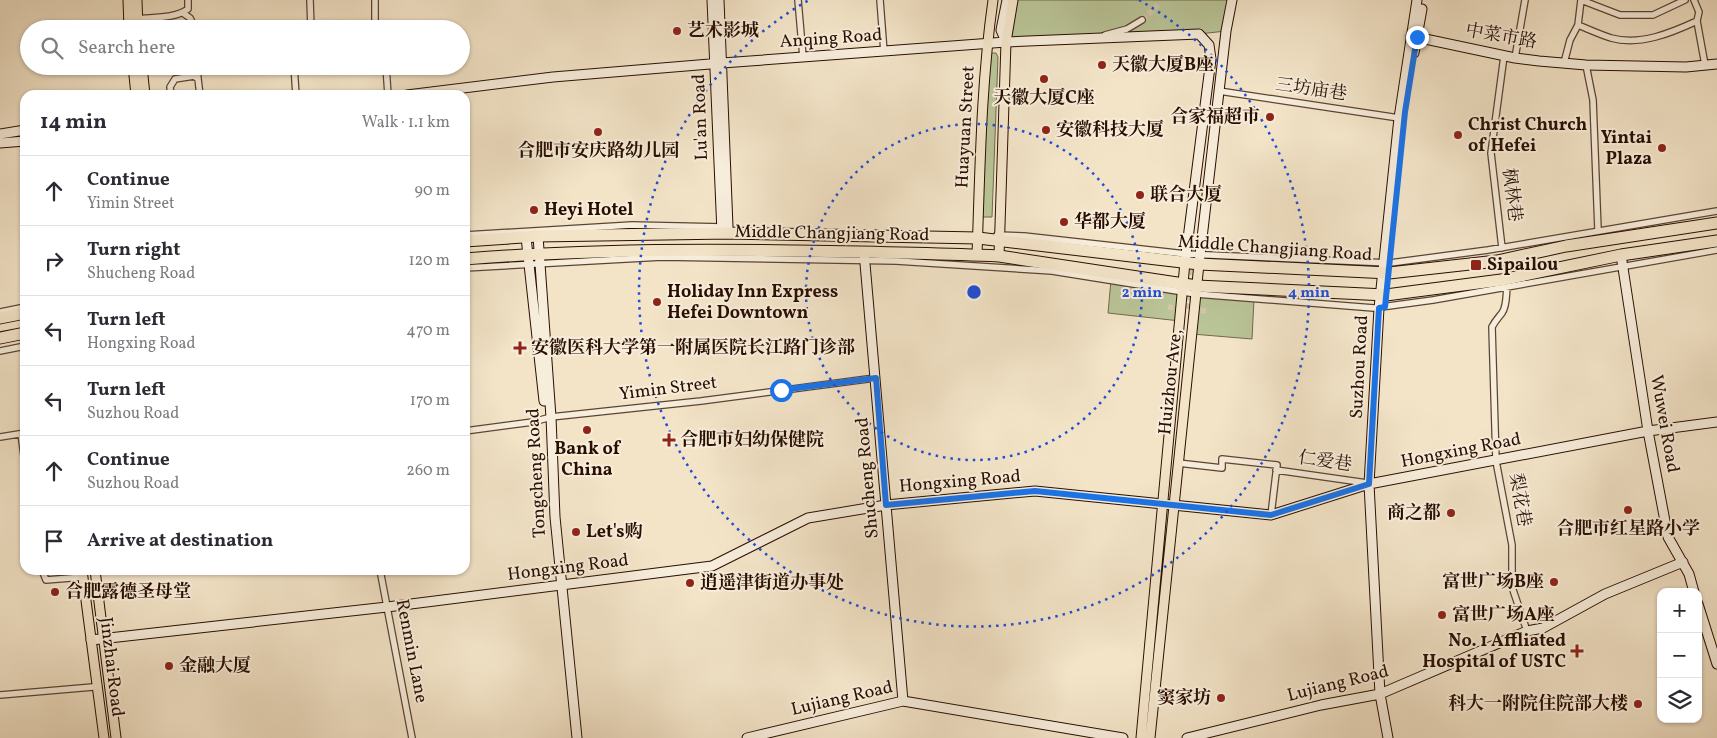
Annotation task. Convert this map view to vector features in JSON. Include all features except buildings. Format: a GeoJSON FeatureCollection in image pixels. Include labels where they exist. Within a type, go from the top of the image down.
{"type":"FeatureCollection","features":[{"type":"Feature","properties":{"kind":"highway","name":"Middle Changjiang Road"},"geometry":{"type":"LineString","coordinates":[[526,237],[725,230],[978,235],[1186,258],[1386,268],[1497,261],[1566,246],[1717,223]]}},
{"type":"Feature","properties":{"kind":"highway"},"geometry":{"type":"LineString","coordinates":[[470,241],[526,237]]}},
{"type":"Feature","properties":{"kind":"highway","name":"Middle Changjiang Road"},"geometry":{"type":"LineString","coordinates":[[470,258],[535,259],[680,250],[865,256],[977,255],[999,256],[1196,290],[1384,294],[1501,280],[1621,261],[1717,241]]}},
{"type":"Feature","properties":{"kind":"highway"},"geometry":{"type":"LineString","coordinates":[[0,318],[20,314]]}},
{"type":"Feature","properties":{"kind":"highway"},"geometry":{"type":"LineString","coordinates":[[0,338],[20,334]]}},
{"type":"Feature","properties":{"kind":"main road"},"geometry":{"type":"LineString","coordinates":[[128,0],[129,20]]}},
{"type":"Feature","properties":{"kind":"main road"},"geometry":{"type":"LineString","coordinates":[[136,19],[137,0]]}},
{"type":"Feature","properties":{"kind":"main road","name":"Huayuan Street"},"geometry":{"type":"LineString","coordinates":[[977,255],[987,44],[993,0]]}},
{"type":"Feature","properties":{"kind":"main road","name":"Huayuan Street"},"geometry":{"type":"LineString","coordinates":[[999,256],[1002,97],[1006,42],[1013,0]]}},
{"type":"Feature","properties":{"kind":"main road"},"geometry":{"type":"LineString","coordinates":[[134,75],[135,90]]}},
{"type":"Feature","properties":{"kind":"main road"},"geometry":{"type":"LineString","coordinates":[[143,75],[144,90]]}},
{"type":"Feature","properties":{"kind":"main road","name":"Huizhou Ave,"},"geometry":{"type":"LineString","coordinates":[[1141,738],[1186,258]]}},
{"type":"Feature","properties":{"kind":"main road","name":"Huizhou Ave,"},"geometry":{"type":"LineString","coordinates":[[1150,738],[1199,259]]}},
{"type":"Feature","properties":{"kind":"main road","name":"Jinzhai Road"},"geometry":{"type":"LineString","coordinates":[[83,575],[104,738]]}},
{"type":"Feature","properties":{"kind":"main road","name":"Jinzhai Road"},"geometry":{"type":"LineString","coordinates":[[96,575],[116,738]]}},
{"type":"Feature","properties":{"kind":"street"},"geometry":{"type":"LineString","coordinates":[[136,19],[183,13],[188,9],[188,0]]}},
{"type":"Feature","properties":{"kind":"street"},"geometry":{"type":"LineString","coordinates":[[310,0],[311,20]]}},
{"type":"Feature","properties":{"kind":"street"},"geometry":{"type":"LineString","coordinates":[[375,0],[375,20]]}},
{"type":"Feature","properties":{"kind":"street","name":"Lu'an Road"},"geometry":{"type":"LineString","coordinates":[[712,0],[718,63],[725,230]]}},
{"type":"Feature","properties":{"kind":"street","name":"Lu'an Road"},"geometry":{"type":"LineString","coordinates":[[718,63],[720,0]]}},
{"type":"Feature","properties":{"kind":"street"},"geometry":{"type":"LineString","coordinates":[[798,0],[803,57]]}},
{"type":"Feature","properties":{"kind":"street"},"geometry":{"type":"LineString","coordinates":[[880,0],[884,52]]}},
{"type":"Feature","properties":{"kind":"street","name":"Huayuan Street"},"geometry":{"type":"LineString","coordinates":[[1006,42],[1001,30],[1007,0]]}},
{"type":"Feature","properties":{"kind":"street","name":"Huizhou Ave,"},"geometry":{"type":"LineString","coordinates":[[1199,259],[1232,0]]}},
{"type":"Feature","properties":{"kind":"street","name":"Suzhou Road"},"geometry":{"type":"LineString","coordinates":[[1386,268],[1417,0]]}},
{"type":"Feature","properties":{"kind":"street","name":"Suzhou Road"},"geometry":{"type":"LineString","coordinates":[[1390,738],[1383,693],[1372,483],[1382,307],[1399,118],[1414,36],[1423,0]]}},
{"type":"Feature","properties":{"kind":"street"},"geometry":{"type":"LineString","coordinates":[[1515,58],[1525,0]]}},
{"type":"Feature","properties":{"kind":"street"},"geometry":{"type":"LineString","coordinates":[[1564,62],[1570,40],[1578,25],[1581,0],[1620,15],[1653,15],[1685,0]]}},
{"type":"Feature","properties":{"kind":"street"},"geometry":{"type":"LineString","coordinates":[[1694,0],[1699,12],[1698,21],[1705,66]]}},
{"type":"Feature","properties":{"kind":"street"},"geometry":{"type":"LineString","coordinates":[[183,13],[191,20]]}},
{"type":"Feature","properties":{"kind":"street"},"geometry":{"type":"LineString","coordinates":[[1098,37],[1127,29],[1142,20]]}},
{"type":"Feature","properties":{"kind":"street"},"geometry":{"type":"LineString","coordinates":[[1578,25],[1612,38],[1641,41],[1676,31],[1698,21]]}},
{"type":"Feature","properties":{"kind":"street","name":"Anqing Road"},"geometry":{"type":"LineString","coordinates":[[451,90],[553,77],[718,63],[1006,42],[1199,34]]}},
{"type":"Feature","properties":{"kind":"street","name":"Huizhou Ave,"},"geometry":{"type":"LineString","coordinates":[[1186,258],[1211,59],[1208,45],[1199,34]]}},
{"type":"Feature","properties":{"kind":"street","name":"中菜市路"},"geometry":{"type":"LineString","coordinates":[[1414,36],[1515,58],[1586,65],[1686,67],[1717,64]]}},
{"type":"Feature","properties":{"kind":"street","name":"枫林巷"},"geometry":{"type":"LineString","coordinates":[[1502,248],[1492,153],[1504,56]]}},
{"type":"Feature","properties":{"kind":"street"},"geometry":{"type":"LineString","coordinates":[[1586,65],[1593,100],[1598,230]]}},
{"type":"Feature","properties":{"kind":"street"},"geometry":{"type":"LineString","coordinates":[[198,75],[199,90]]}},
{"type":"Feature","properties":{"kind":"street"},"geometry":{"type":"LineString","coordinates":[[295,75],[296,90]]}},
{"type":"Feature","properties":{"kind":"street"},"geometry":{"type":"LineString","coordinates":[[387,75],[388,90]]}},
{"type":"Feature","properties":{"kind":"street"},"geometry":{"type":"LineString","coordinates":[[170,90],[170,87],[175,79],[194,76],[198,79]]}},
{"type":"Feature","properties":{"kind":"street","name":"三坊庙巷"},"geometry":{"type":"LineString","coordinates":[[1219,92],[1399,118]]}},
{"type":"Feature","properties":{"kind":"street"},"geometry":{"type":"LineString","coordinates":[[0,134],[20,131]]}},
{"type":"Feature","properties":{"kind":"street"},"geometry":{"type":"LineString","coordinates":[[0,143],[20,141]]}},
{"type":"Feature","properties":{"kind":"street"},"geometry":{"type":"LineString","coordinates":[[1386,268],[1717,211]]}},
{"type":"Feature","properties":{"kind":"street"},"geometry":{"type":"LineString","coordinates":[[470,235],[632,225],[725,230]]}},
{"type":"Feature","properties":{"kind":"street","name":"Tongcheng Road"},"geometry":{"type":"LineString","coordinates":[[538,236],[535,259],[572,738]]}},
{"type":"Feature","properties":{"kind":"street","name":"Tongcheng Road"},"geometry":{"type":"LineString","coordinates":[[526,237],[535,259]]}},
{"type":"Feature","properties":{"kind":"street"},"geometry":{"type":"LineString","coordinates":[[1196,290],[1382,307],[1507,287],[1621,261],[1717,250]]}},
{"type":"Feature","properties":{"kind":"street"},"geometry":{"type":"LineString","coordinates":[[865,256],[1052,271],[1183,288]]}},
{"type":"Feature","properties":{"kind":"street","name":"Shucheng Road"},"geometry":{"type":"LineString","coordinates":[[865,256],[903,701]]}},
{"type":"Feature","properties":{"kind":"street"},"geometry":{"type":"LineString","coordinates":[[470,267],[535,259]]}},
{"type":"Feature","properties":{"kind":"street","name":"Wuwei Road"},"geometry":{"type":"LineString","coordinates":[[1621,261],[1648,431],[1668,537],[1683,562],[1693,588]]}},
{"type":"Feature","properties":{"kind":"street","name":"梨花巷"},"geometry":{"type":"LineString","coordinates":[[1507,287],[1506,303],[1503,312],[1495,320],[1492,327],[1496,461],[1512,545],[1512,587],[1527,631]]}},
{"type":"Feature","properties":{"kind":"street"},"geometry":{"type":"LineString","coordinates":[[0,312],[20,308]]}},
{"type":"Feature","properties":{"kind":"street"},"geometry":{"type":"LineString","coordinates":[[0,351],[20,347]]}},
{"type":"Feature","properties":{"kind":"street","name":"Yimin Street"},"geometry":{"type":"LineString","coordinates":[[470,430],[533,422],[548,418],[701,401],[876,378]]}},
{"type":"Feature","properties":{"kind":"street","name":"Hongxing Road"},"geometry":{"type":"LineString","coordinates":[[91,640],[387,607],[712,566],[808,518],[886,505],[1035,491],[1271,515],[1372,483],[1648,431],[1717,422]]}},
{"type":"Feature","properties":{"kind":"street"},"geometry":{"type":"LineString","coordinates":[[0,437],[20,434]]}},
{"type":"Feature","properties":{"kind":"street","name":"仁爱巷"},"geometry":{"type":"LineString","coordinates":[[1178,463],[1222,468],[1222,459],[1277,465],[1276,470],[1372,483]]}},
{"type":"Feature","properties":{"kind":"street"},"geometry":{"type":"LineString","coordinates":[[1271,515],[1276,470]]}},
{"type":"Feature","properties":{"kind":"street","name":"Lujiang Road"},"geometry":{"type":"LineString","coordinates":[[1187,738],[1321,705],[1383,693],[1527,631],[1544,628],[1605,594],[1683,562]]}},
{"type":"Feature","properties":{"kind":"street"},"geometry":{"type":"LineString","coordinates":[[44,575],[46,580],[77,575]]}},
{"type":"Feature","properties":{"kind":"street","name":"Renmin Lane"},"geometry":{"type":"LineString","coordinates":[[381,575],[412,738]]}},
{"type":"Feature","properties":{"kind":"street","name":"Tongcheng Road"},"geometry":{"type":"LineString","coordinates":[[559,586],[577,738]]}},
{"type":"Feature","properties":{"kind":"street"},"geometry":{"type":"LineString","coordinates":[[1702,617],[1717,664]]}},
{"type":"Feature","properties":{"kind":"street"},"geometry":{"type":"LineString","coordinates":[[0,695],[93,687]]}},
{"type":"Feature","properties":{"kind":"street","name":"Lujiang Road"},"geometry":{"type":"LineString","coordinates":[[747,738],[903,701],[1123,738]]}},
{"type":"Feature","properties":{"kind":"green space"},"geometry":{"type":"Polygon","coordinates":[[[1013,0],[1232,0],[1226,31],[1199,34],[1006,42],[1013,0]]]}},
{"type":"Feature","properties":{"kind":"green space"},"geometry":{"type":"Polygon","coordinates":[[[996,53],[998,57],[992,217],[981,217],[988,56],[996,53]]]}},
{"type":"Feature","properties":{"kind":"green space"},"geometry":{"type":"Polygon","coordinates":[[[1111,280],[1183,291],[1180,321],[1108,313],[1111,280]]]}},
{"type":"Feature","properties":{"kind":"green space"},"geometry":{"type":"Polygon","coordinates":[[[1196,294],[1254,299],[1252,339],[1192,334],[1196,294]]]}},
{"type":"Feature","properties":{"kind":"tunnel"},"geometry":{"type":"LineString","coordinates":[[1142,20],[1158,5]]}},
{"type":"Feature","properties":{"kind":"tunnel"},"geometry":{"type":"LineString","coordinates":[[1188,309],[1193,244]]}},
{"type":"Feature","properties":{"kind":"tunnel"},"geometry":{"type":"LineString","coordinates":[[1168,307],[1183,309]]}},
{"type":"Feature","properties":{"kind":"tunnel"},"geometry":{"type":"LineString","coordinates":[[1192,310],[1209,311]]}},
{"type":"Feature","properties":{"kind":"place","name":"艺术影城"},"geometry":{"type":"Point","coordinates":[677,31]}},
{"type":"Feature","properties":{"kind":"place","name":"天徽大厦B座"},"geometry":{"type":"Point","coordinates":[1102,65]}},
{"type":"Feature","properties":{"kind":"place","name":"天徽大厦C座"},"geometry":{"type":"Point","coordinates":[1044,79]}},
{"type":"Feature","properties":{"kind":"place","name":"合家福超市"},"geometry":{"type":"Point","coordinates":[1270,117]}},
{"type":"Feature","properties":{"kind":"place","name":"安徽科技大厦"},"geometry":{"type":"Point","coordinates":[1046,130]}},
{"type":"Feature","properties":{"kind":"place","name":"合肥市安庆路幼儿园"},"geometry":{"type":"Point","coordinates":[598,132]}},
{"type":"Feature","properties":{"kind":"place","name":"Christ Church of Hefei"},"geometry":{"type":"Point","coordinates":[1458,135]}},
{"type":"Feature","properties":{"kind":"place","name":"Yintai Plaza"},"geometry":{"type":"Point","coordinates":[1662,148]}},
{"type":"Feature","properties":{"kind":"place","name":"联合大厦"},"geometry":{"type":"Point","coordinates":[1140,195]}},
{"type":"Feature","properties":{"kind":"place","name":"Heyi Hotel"},"geometry":{"type":"Point","coordinates":[534,210]}},
{"type":"Feature","properties":{"kind":"place","name":"华都大厦"},"geometry":{"type":"Point","coordinates":[1064,222]}},
{"type":"Feature","properties":{"kind":"place","name":"Sipailou"},"geometry":{"type":"Point","coordinates":[1476,265]}},
{"type":"Feature","properties":{"kind":"place","name":"Holiday Inn Express Hefei Downtown"},"geometry":{"type":"Point","coordinates":[657,302]}},
{"type":"Feature","properties":{"kind":"place","name":"安徽医科大学第一附属医院长江路门诊部"},"geometry":{"type":"Point","coordinates":[520,348]}},
{"type":"Feature","properties":{"kind":"place","name":"Bank of China"},"geometry":{"type":"Point","coordinates":[587,430]}},
{"type":"Feature","properties":{"kind":"place","name":"合肥市妇幼保健院"},"geometry":{"type":"Point","coordinates":[669,440]}},
{"type":"Feature","properties":{"kind":"place","name":"合肥市红星路小学"},"geometry":{"type":"Point","coordinates":[1628,510]}},
{"type":"Feature","properties":{"kind":"place","name":"商之都"},"geometry":{"type":"Point","coordinates":[1451,513]}},
{"type":"Feature","properties":{"kind":"place","name":"Let's购"},"geometry":{"type":"Point","coordinates":[576,532]}},
{"type":"Feature","properties":{"kind":"place","name":"富世广场B座"},"geometry":{"type":"Point","coordinates":[1554,582]}},
{"type":"Feature","properties":{"kind":"place","name":"逍遥津街道办事处"},"geometry":{"type":"Point","coordinates":[690,583]}},
{"type":"Feature","properties":{"kind":"place","name":"合肥露德圣母堂"},"geometry":{"type":"Point","coordinates":[55,592]}},
{"type":"Feature","properties":{"kind":"place","name":"富世广场A座"},"geometry":{"type":"Point","coordinates":[1442,615]}},
{"type":"Feature","properties":{"kind":"place","name":"No. 1 Affliated Hospital of USTC"},"geometry":{"type":"Point","coordinates":[1577,651]}},
{"type":"Feature","properties":{"kind":"place","name":"金融大厦"},"geometry":{"type":"Point","coordinates":[169,666]}},
{"type":"Feature","properties":{"kind":"place","name":"窦家坊"},"geometry":{"type":"Point","coordinates":[1221,698]}},
{"type":"Feature","properties":{"kind":"place","name":"科大一附院住院部大楼"},"geometry":{"type":"Point","coordinates":[1638,704]}},
{"type":"Feature","properties":{"kind":"route"},"geometry":{"type":"LineString","coordinates":[[781,390],[876,378],[886,505],[1035,491],[1271,515],[1369,484],[1379,308],[1385,307],[1405,112],[1417,37]]}}]}
